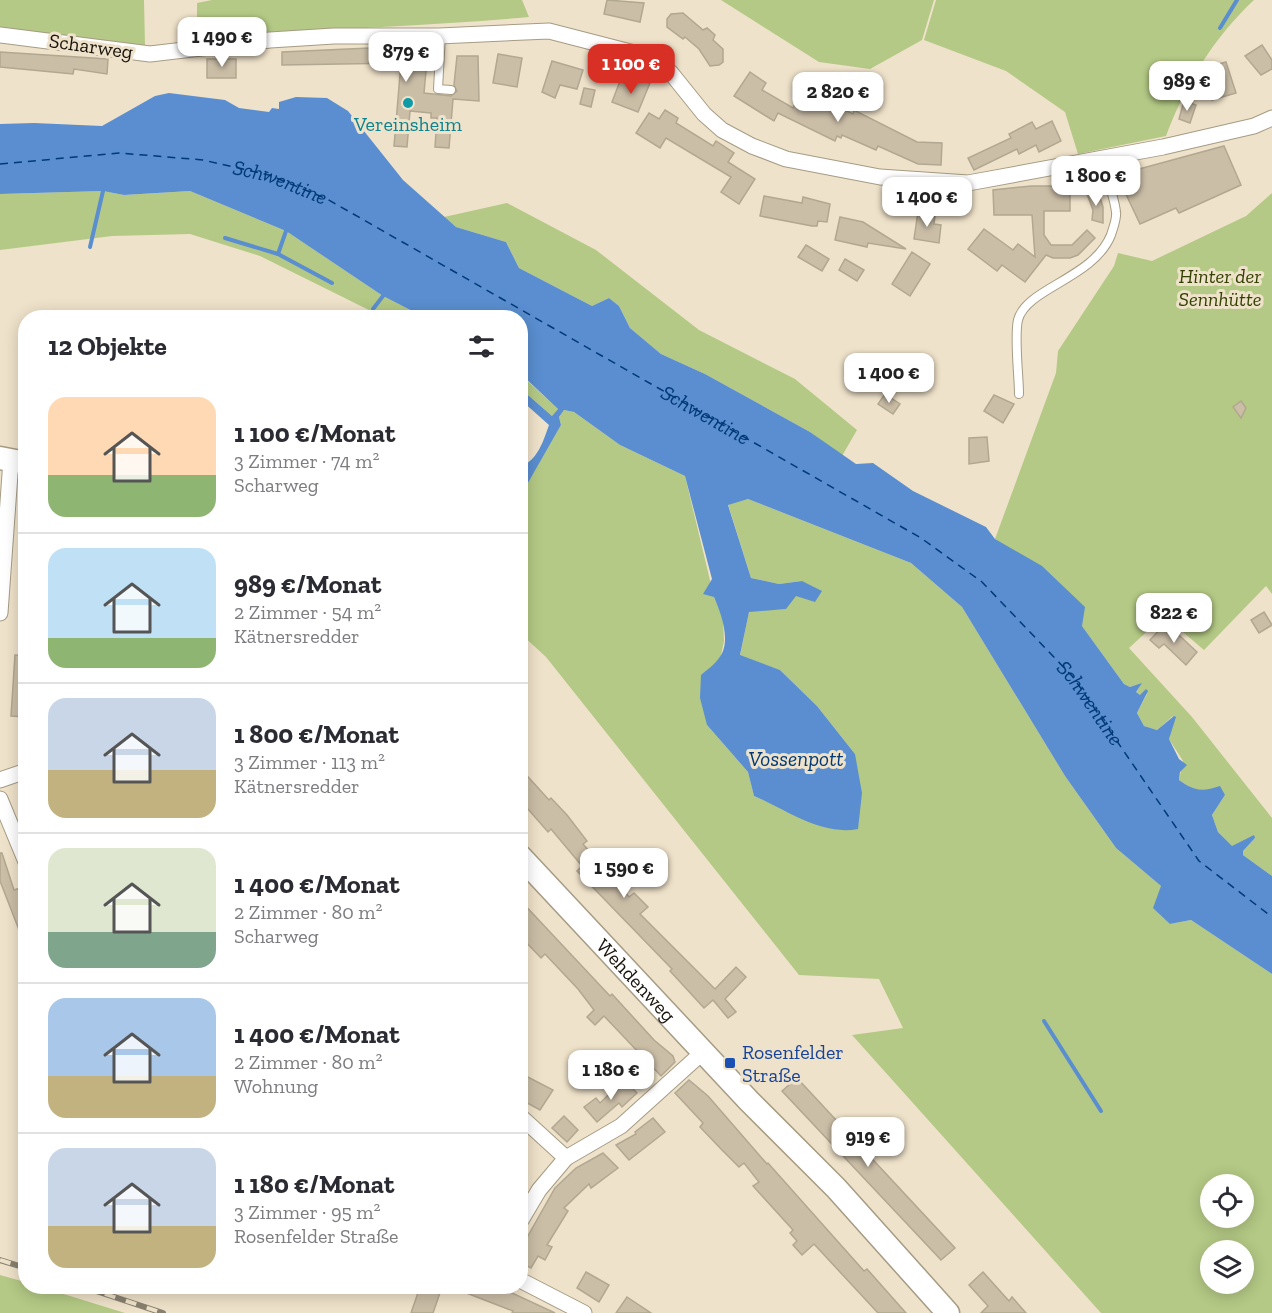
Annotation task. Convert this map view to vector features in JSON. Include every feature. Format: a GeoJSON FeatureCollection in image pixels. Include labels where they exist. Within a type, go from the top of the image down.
{"type":"FeatureCollection","features":[{"type":"Feature","properties":{"kind":"main road","name":"Wehdenweg"},"geometry":{"type":"LineString","coordinates":[[528,865],[704,1052],[836,1188],[948,1313]]}},
{"type":"Feature","properties":{"kind":"street","name":"Scharweg"},"geometry":{"type":"LineString","coordinates":[[0,35],[150,54],[291,38],[549,31],[642,55],[658,62],[671,72],[704,114],[722,130],[760,150],[818,167],[880,177],[968,183],[1101,159],[1254,126],[1272,118]]}},
{"type":"Feature","properties":{"kind":"street"},"geometry":{"type":"LineString","coordinates":[[0,613],[12,461]]}},
{"type":"Feature","properties":{"kind":"street"},"geometry":{"type":"LineString","coordinates":[[0,780],[18,774]]}},
{"type":"Feature","properties":{"kind":"street"},"geometry":{"type":"LineString","coordinates":[[0,799],[18,843]]}},
{"type":"Feature","properties":{"kind":"street"},"geometry":{"type":"LineString","coordinates":[[528,1209],[539,1190],[566,1158],[621,1126],[704,1052]]}},
{"type":"Feature","properties":{"kind":"street"},"geometry":{"type":"LineString","coordinates":[[528,1123],[566,1158]]}},
{"type":"Feature","properties":{"kind":"street"},"geometry":{"type":"LineString","coordinates":[[528,1284],[584,1313]]}},
{"type":"Feature","properties":{"kind":"lane"},"geometry":{"type":"LineString","coordinates":[[441,35],[438,89],[451,90]]}},
{"type":"Feature","properties":{"kind":"lane"},"geometry":{"type":"LineString","coordinates":[[1019,394],[1018,320],[1026,308],[1041,294],[1076,275],[1093,262],[1112,233],[1116,214],[1101,159]]}},
{"type":"Feature","properties":{"kind":"green space"},"geometry":{"type":"Polygon","coordinates":[[[0,0],[144,0],[145,46],[0,28],[0,0]]]}},
{"type":"Feature","properties":{"kind":"green space"},"geometry":{"type":"Polygon","coordinates":[[[212,0],[522,0],[529,17],[280,34],[197,43],[197,3],[212,0]]]}},
{"type":"Feature","properties":{"kind":"green space"},"geometry":{"type":"Polygon","coordinates":[[[721,0],[934,0],[922,40],[870,69],[819,62],[721,0]]]}},
{"type":"Feature","properties":{"kind":"green space"},"geometry":{"type":"Polygon","coordinates":[[[936,0],[1254,0],[1226,30],[1202,63],[1182,98],[1166,136],[1078,154],[1065,112],[1006,71],[924,40],[936,0]]]}},
{"type":"Feature","properties":{"kind":"green space"},"geometry":{"type":"Polygon","coordinates":[[[103,191],[124,195],[190,191],[286,231],[383,296],[410,310],[369,310],[260,256],[190,234],[112,236],[0,250],[0,194],[103,191]]]}},
{"type":"Feature","properties":{"kind":"green space","name":"Hinter der Sennhütte"},"geometry":{"type":"Polygon","coordinates":[[[1272,193],[1272,594],[1266,586],[1204,650],[1164,616],[1129,648],[1192,717],[1272,818],[1272,876],[1243,855],[1243,851],[1255,838],[1232,847],[1218,832],[1212,815],[1225,795],[1191,788],[1179,780],[1183,761],[1169,739],[1173,716],[1157,730],[1144,726],[1137,713],[1147,694],[1140,695],[1136,692],[1141,684],[1130,687],[1124,684],[1082,626],[995,539],[1056,373],[1058,351],[1114,266],[1118,253],[1152,261],[1246,216],[1272,193]]]}},
{"type":"Feature","properties":{"kind":"green space"},"geometry":{"type":"Polygon","coordinates":[[[507,203],[596,250],[699,330],[795,379],[857,430],[842,456],[810,432],[705,374],[661,354],[630,328],[619,306],[609,298],[592,306],[519,268],[506,242],[456,227],[444,217],[507,203]]]}},
{"type":"Feature","properties":{"kind":"green space"},"geometry":{"type":"Polygon","coordinates":[[[528,381],[558,409],[552,416],[528,395],[528,381]]]}},
{"type":"Feature","properties":{"kind":"green space"},"geometry":{"type":"Polygon","coordinates":[[[564,410],[574,412],[620,445],[685,476],[714,597],[723,617],[724,641],[707,725],[748,772],[754,796],[781,808],[855,754],[817,706],[780,670],[740,656],[749,611],[785,609],[802,581],[779,584],[751,578],[728,504],[748,499],[911,563],[962,607],[1065,776],[1116,848],[1161,886],[1170,924],[1191,920],[1272,974],[1272,1313],[1101,1313],[852,1035],[903,1028],[879,979],[799,975],[546,657],[528,640],[528,481],[561,425],[559,417],[564,410]]]}},
{"type":"Feature","properties":{"kind":"green space"},"geometry":{"type":"Polygon","coordinates":[[[0,1275],[18,1280],[18,1294],[64,1294],[125,1313],[0,1313],[0,1275]]]}},
{"type":"Feature","properties":{"kind":"water"},"geometry":{"type":"Polygon","coordinates":[[[169,93],[225,100],[239,108],[269,112],[272,108],[279,109],[279,102],[296,97],[327,98],[348,111],[403,180],[456,227],[506,242],[519,268],[592,306],[609,298],[619,306],[630,328],[661,354],[705,374],[810,432],[856,464],[873,463],[913,491],[986,527],[995,539],[1042,566],[1085,607],[1082,626],[1124,684],[1130,687],[1142,683],[1136,692],[1140,695],[1146,689],[1148,691],[1137,713],[1144,726],[1157,730],[1174,716],[1176,717],[1169,739],[1179,759],[1187,765],[1180,772],[1179,780],[1198,789],[1220,786],[1225,795],[1212,815],[1218,832],[1232,846],[1254,835],[1255,838],[1243,851],[1243,855],[1272,876],[1272,974],[1191,920],[1170,924],[1153,908],[1161,886],[1116,848],[1065,776],[962,607],[911,563],[748,499],[728,505],[751,578],[779,584],[802,581],[822,591],[815,602],[796,596],[786,609],[749,612],[740,655],[780,670],[817,706],[855,754],[862,793],[858,829],[831,829],[818,825],[754,796],[748,772],[707,725],[700,698],[701,675],[719,658],[725,644],[725,636],[714,597],[703,594],[712,579],[685,476],[620,445],[574,412],[564,410],[559,417],[561,425],[528,483],[528,463],[536,455],[549,425],[528,406],[528,395],[552,416],[558,409],[528,381],[528,310],[410,310],[383,296],[286,231],[190,191],[124,195],[103,191],[0,194],[0,124],[102,126],[155,96],[169,93]]]}},
{"type":"Feature","properties":{"kind":"building"},"geometry":{"type":"Polygon","coordinates":[[[607,0],[644,3],[640,22],[604,14],[607,0]]]}},
{"type":"Feature","properties":{"kind":"building"},"geometry":{"type":"Polygon","coordinates":[[[683,13],[703,30],[707,28],[715,35],[713,40],[723,49],[723,62],[710,66],[699,49],[685,37],[683,39],[667,27],[667,19],[671,14],[683,13]]]}},
{"type":"Feature","properties":{"kind":"building"},"geometry":{"type":"Polygon","coordinates":[[[1262,45],[1272,60],[1272,69],[1261,75],[1245,56],[1262,45]]]}},
{"type":"Feature","properties":{"kind":"building"},"geometry":{"type":"Polygon","coordinates":[[[370,48],[428,49],[424,93],[451,96],[457,91],[454,85],[457,56],[478,56],[479,101],[453,99],[449,148],[435,147],[437,118],[431,118],[431,113],[410,111],[407,147],[394,146],[401,63],[282,65],[282,52],[370,48]]]}},
{"type":"Feature","properties":{"kind":"building"},"geometry":{"type":"Polygon","coordinates":[[[0,52],[108,59],[107,74],[74,69],[73,74],[0,67],[0,52]]]}},
{"type":"Feature","properties":{"kind":"building"},"geometry":{"type":"Polygon","coordinates":[[[498,54],[522,58],[517,87],[493,83],[498,54]]]}},
{"type":"Feature","properties":{"kind":"building"},"geometry":{"type":"Polygon","coordinates":[[[207,59],[236,59],[236,78],[207,78],[207,59]]]}},
{"type":"Feature","properties":{"kind":"building"},"geometry":{"type":"Polygon","coordinates":[[[552,61],[583,70],[577,89],[560,85],[555,98],[542,92],[552,61]]]}},
{"type":"Feature","properties":{"kind":"building"},"geometry":{"type":"Polygon","coordinates":[[[1226,62],[1236,93],[1212,100],[1207,84],[1217,81],[1212,66],[1226,62]]]}},
{"type":"Feature","properties":{"kind":"building"},"geometry":{"type":"Polygon","coordinates":[[[750,72],[766,83],[762,90],[793,108],[800,94],[824,106],[826,101],[853,114],[854,110],[917,142],[942,143],[941,165],[918,164],[878,146],[876,150],[842,135],[841,138],[837,136],[835,141],[778,113],[774,121],[734,96],[750,72]]]}},
{"type":"Feature","properties":{"kind":"building"},"geometry":{"type":"Polygon","coordinates":[[[638,78],[650,83],[638,112],[612,102],[620,81],[634,87],[638,78]]]}},
{"type":"Feature","properties":{"kind":"building"},"geometry":{"type":"Polygon","coordinates":[[[584,88],[595,90],[591,107],[580,104],[584,88]]]}},
{"type":"Feature","properties":{"kind":"building"},"geometry":{"type":"Polygon","coordinates":[[[1184,101],[1196,105],[1190,123],[1179,119],[1184,101]]]}},
{"type":"Feature","properties":{"kind":"building"},"geometry":{"type":"Polygon","coordinates":[[[665,110],[678,118],[676,123],[713,146],[716,141],[734,153],[728,162],[755,179],[739,204],[721,192],[731,177],[666,138],[660,148],[636,133],[649,113],[659,119],[665,110]]]}},
{"type":"Feature","properties":{"kind":"building"},"geometry":{"type":"Polygon","coordinates":[[[1052,121],[1061,141],[1039,152],[1036,145],[1019,154],[1017,149],[974,170],[968,158],[1011,138],[1009,134],[1032,122],[1036,129],[1052,121]]]}},
{"type":"Feature","properties":{"kind":"building"},"geometry":{"type":"Polygon","coordinates":[[[1224,146],[1241,185],[1179,213],[1176,208],[1140,224],[1117,175],[1224,146]]]}},
{"type":"Feature","properties":{"kind":"building"},"geometry":{"type":"Polygon","coordinates":[[[1031,186],[1070,186],[1070,211],[1044,211],[1044,235],[1051,245],[1072,245],[1087,230],[1095,238],[1078,255],[1070,258],[1053,258],[1046,255],[1025,282],[1002,265],[997,271],[968,249],[984,229],[1013,250],[1018,244],[1035,257],[1032,215],[994,215],[993,190],[1031,186]]]}},
{"type":"Feature","properties":{"kind":"building"},"geometry":{"type":"Polygon","coordinates":[[[1098,191],[1103,207],[1103,223],[1092,220],[1093,210],[1087,194],[1098,191]]]}},
{"type":"Feature","properties":{"kind":"building"},"geometry":{"type":"Polygon","coordinates":[[[764,196],[802,203],[803,197],[830,204],[827,222],[818,221],[817,226],[812,226],[760,216],[764,196]]]}},
{"type":"Feature","properties":{"kind":"building"},"geometry":{"type":"Polygon","coordinates":[[[918,212],[935,215],[934,224],[941,225],[939,243],[914,239],[918,212]]]}},
{"type":"Feature","properties":{"kind":"building"},"geometry":{"type":"Polygon","coordinates":[[[840,217],[863,222],[906,249],[868,243],[867,247],[835,240],[840,217]]]}},
{"type":"Feature","properties":{"kind":"building"},"geometry":{"type":"Polygon","coordinates":[[[806,245],[829,259],[822,271],[798,257],[806,245]]]}},
{"type":"Feature","properties":{"kind":"building"},"geometry":{"type":"Polygon","coordinates":[[[912,252],[930,264],[910,296],[892,284],[912,252]]]}},
{"type":"Feature","properties":{"kind":"building"},"geometry":{"type":"Polygon","coordinates":[[[845,259],[864,270],[857,281],[839,270],[845,259]]]}},
{"type":"Feature","properties":{"kind":"building"},"geometry":{"type":"Polygon","coordinates":[[[885,394],[900,404],[893,414],[878,404],[885,394]]]}},
{"type":"Feature","properties":{"kind":"building"},"geometry":{"type":"Polygon","coordinates":[[[994,395],[1014,404],[1003,423],[984,411],[994,395]]]}},
{"type":"Feature","properties":{"kind":"building"},"geometry":{"type":"Polygon","coordinates":[[[1241,401],[1246,408],[1241,418],[1233,407],[1241,401]]]}},
{"type":"Feature","properties":{"kind":"building"},"geometry":{"type":"Polygon","coordinates":[[[987,437],[989,461],[969,464],[969,438],[987,437]]]}},
{"type":"Feature","properties":{"kind":"building"},"geometry":{"type":"Polygon","coordinates":[[[1264,612],[1272,625],[1259,633],[1251,620],[1264,612]]]}},
{"type":"Feature","properties":{"kind":"building"},"geometry":{"type":"Polygon","coordinates":[[[1166,623],[1197,652],[1186,665],[1164,644],[1159,648],[1150,640],[1166,623]]]}},
{"type":"Feature","properties":{"kind":"building"},"geometry":{"type":"Polygon","coordinates":[[[15,655],[18,655],[18,716],[11,716],[15,655]]]}},
{"type":"Feature","properties":{"kind":"building"},"geometry":{"type":"Polygon","coordinates":[[[528,777],[549,800],[551,798],[567,815],[587,841],[583,844],[629,897],[634,893],[648,907],[640,914],[715,989],[736,967],[746,977],[725,999],[736,1012],[728,1018],[713,1000],[704,1008],[670,971],[672,969],[577,871],[582,866],[551,829],[548,832],[528,809],[528,777]]]}},
{"type":"Feature","properties":{"kind":"building"},"geometry":{"type":"Polygon","coordinates":[[[0,853],[2,853],[14,890],[18,889],[18,927],[0,881],[0,853]]]}},
{"type":"Feature","properties":{"kind":"building"},"geometry":{"type":"Polygon","coordinates":[[[528,909],[610,996],[612,994],[654,1040],[673,1056],[675,1062],[661,1076],[604,1016],[595,1025],[587,1017],[594,1010],[578,989],[545,954],[541,958],[528,944],[528,909]]]}},
{"type":"Feature","properties":{"kind":"building"},"geometry":{"type":"Polygon","coordinates":[[[528,1077],[553,1090],[540,1110],[528,1103],[528,1077]]]}},
{"type":"Feature","properties":{"kind":"building"},"geometry":{"type":"Polygon","coordinates":[[[797,1078],[955,1248],[941,1260],[782,1091],[797,1078]]]}},
{"type":"Feature","properties":{"kind":"building"},"geometry":{"type":"Polygon","coordinates":[[[624,1080],[637,1093],[622,1107],[619,1103],[597,1122],[584,1107],[596,1098],[600,1103],[624,1080]]]}},
{"type":"Feature","properties":{"kind":"building"},"geometry":{"type":"Polygon","coordinates":[[[689,1080],[708,1096],[864,1271],[867,1269],[906,1313],[878,1313],[814,1244],[802,1255],[793,1245],[797,1241],[790,1233],[793,1230],[753,1186],[759,1182],[744,1163],[739,1167],[700,1127],[703,1123],[675,1093],[689,1080]]]}},
{"type":"Feature","properties":{"kind":"building"},"geometry":{"type":"Polygon","coordinates":[[[564,1116],[578,1130],[567,1142],[552,1128],[564,1116]]]}},
{"type":"Feature","properties":{"kind":"building"},"geometry":{"type":"Polygon","coordinates":[[[653,1118],[665,1132],[629,1160],[616,1145],[636,1134],[635,1132],[653,1118]]]}},
{"type":"Feature","properties":{"kind":"building"},"geometry":{"type":"Polygon","coordinates":[[[603,1153],[618,1168],[591,1188],[589,1184],[564,1208],[568,1211],[547,1245],[552,1247],[545,1260],[538,1256],[531,1268],[528,1266],[528,1236],[555,1188],[576,1168],[603,1153]]]}},
{"type":"Feature","properties":{"kind":"building"},"geometry":{"type":"Polygon","coordinates":[[[586,1272],[609,1285],[599,1302],[577,1288],[586,1272]]]}},
{"type":"Feature","properties":{"kind":"building"},"geometry":{"type":"Polygon","coordinates":[[[983,1272],[1009,1301],[1012,1297],[1026,1313],[981,1313],[988,1306],[969,1285],[983,1272]]]}},
{"type":"Feature","properties":{"kind":"building"},"geometry":{"type":"Polygon","coordinates":[[[418,1294],[440,1294],[433,1313],[411,1313],[418,1294]]]}},
{"type":"Feature","properties":{"kind":"building"},"geometry":{"type":"Polygon","coordinates":[[[469,1294],[514,1294],[555,1313],[512,1313],[513,1311],[469,1294]]]}},
{"type":"Feature","properties":{"kind":"building"},"geometry":{"type":"Polygon","coordinates":[[[627,1297],[651,1313],[616,1313],[627,1297]]]}},
{"type":"Feature","properties":{"kind":"waterway"},"geometry":{"type":"LineString","coordinates":[[1220,28],[1237,0]]}},
{"type":"Feature","properties":{"kind":"waterway"},"geometry":{"type":"LineString","coordinates":[[90,247],[103,191]]}},
{"type":"Feature","properties":{"kind":"waterway"},"geometry":{"type":"LineString","coordinates":[[278,254],[286,231]]}},
{"type":"Feature","properties":{"kind":"waterway"},"geometry":{"type":"LineString","coordinates":[[225,238],[278,254],[332,283]]}},
{"type":"Feature","properties":{"kind":"waterway"},"geometry":{"type":"LineString","coordinates":[[373,309],[383,296]]}},
{"type":"Feature","properties":{"kind":"waterway"},"geometry":{"type":"LineString","coordinates":[[1044,1021],[1101,1111]]}},
{"type":"Feature","properties":{"kind":"ferry route"},"geometry":{"type":"LineString","coordinates":[[0,164],[119,153],[203,160],[269,175],[327,199],[521,310]]}},
{"type":"Feature","properties":{"kind":"ferry route"},"geometry":{"type":"LineString","coordinates":[[528,314],[921,538],[982,582],[1073,677],[1199,861],[1272,917]]}},
{"type":"Feature","properties":{"kind":"railway"},"geometry":{"type":"LineString","coordinates":[[0,1260],[18,1266]]}},
{"type":"Feature","properties":{"kind":"railway"},"geometry":{"type":"LineString","coordinates":[[105,1294],[163,1313]]}},
{"type":"Feature","properties":{"kind":"place","name":"Vereinsheim"},"geometry":{"type":"Point","coordinates":[408,103]}},
{"type":"Feature","properties":{"kind":"place","name":"Rosenfelder Straße"},"geometry":{"type":"Point","coordinates":[730,1063]}},
{"type":"Feature","properties":{"kind":"water label","name":"Schwentine"},"geometry":{"type":"Point","coordinates":[279,184]}},
{"type":"Feature","properties":{"kind":"water label","name":"Schwentine"},"geometry":{"type":"Point","coordinates":[706,415]}},
{"type":"Feature","properties":{"kind":"water label","name":"Schwentine"},"geometry":{"type":"Point","coordinates":[1089,704]}},
{"type":"Feature","properties":{"kind":"water label","name":"Vossenpott"},"geometry":{"type":"Point","coordinates":[796,759]}}]}
